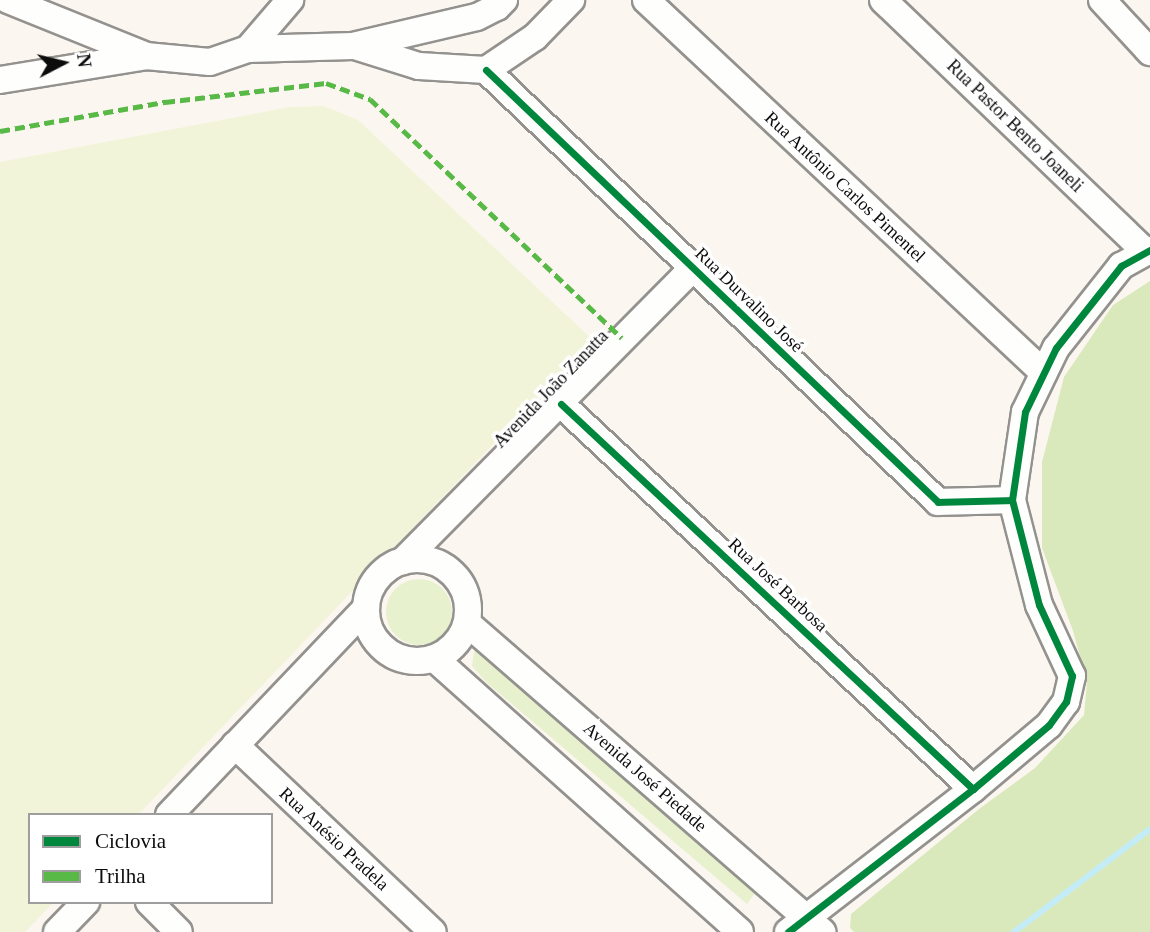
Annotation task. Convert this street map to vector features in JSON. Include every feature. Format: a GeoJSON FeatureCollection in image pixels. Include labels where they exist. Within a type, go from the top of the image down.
{"type":"FeatureCollection","features":[{"type":"Feature","properties":{"kind":"street"},"geometry":{"type":"LineString","coordinates":[[9,0],[146,56]]}},
{"type":"Feature","properties":{"kind":"street"},"geometry":{"type":"LineString","coordinates":[[247,49],[290,0]]}},
{"type":"Feature","properties":{"kind":"street"},"geometry":{"type":"LineString","coordinates":[[0,80],[146,56],[211,62],[247,49],[353,46],[477,17],[498,7],[504,0]]}},
{"type":"Feature","properties":{"kind":"street"},"geometry":{"type":"LineString","coordinates":[[353,46],[419,66],[486,70],[534,37],[571,0]]}},
{"type":"Feature","properties":{"kind":"street","name":"Rua Antônio Carlos Pimentel"},"geometry":{"type":"LineString","coordinates":[[646,0],[1044,373]]}},
{"type":"Feature","properties":{"kind":"street","name":"Rua Pastor Bento Joaneli"},"geometry":{"type":"LineString","coordinates":[[883,0],[1148,251]]}},
{"type":"Feature","properties":{"kind":"street"},"geometry":{"type":"LineString","coordinates":[[1102,0],[1150,52]]}},
{"type":"Feature","properties":{"kind":"street","name":"Rua Durvalino José"},"geometry":{"type":"LineString","coordinates":[[486,70],[938,502],[1012,500]]}},
{"type":"Feature","properties":{"kind":"street"},"geometry":{"type":"LineString","coordinates":[[806,927],[1049,725],[1066,702],[1072,676],[1039,605],[1012,500],[1025,412],[1056,348],[1121,266],[1148,251]]}},
{"type":"Feature","properties":{"kind":"street","name":"Avenida João Zanatta"},"geometry":{"type":"LineString","coordinates":[[403,561],[561,404],[692,268]]}},
{"type":"Feature","properties":{"kind":"street","name":"Rua José Barbosa"},"geometry":{"type":"LineString","coordinates":[[561,404],[972,789]]}},
{"type":"Feature","properties":{"kind":"street"},"geometry":{"type":"LineString","coordinates":[[432,531],[432,561]]}},
{"type":"Feature","properties":{"kind":"street"},"geometry":{"type":"LineString","coordinates":[[403,561],[432,561],[457,578],[469,607],[467,623],[461,639],[449,651],[435,659],[418,663],[401,660],[387,652],[375,640],[368,625],[366,608],[369,592],[377,578],[389,567],[403,561]]}},
{"type":"Feature","properties":{"kind":"street"},"geometry":{"type":"LineString","coordinates":[[171,813],[366,608]]}},
{"type":"Feature","properties":{"kind":"street","name":"Avenida José Piedade"},"geometry":{"type":"LineString","coordinates":[[467,623],[806,927]]}},
{"type":"Feature","properties":{"kind":"street"},"geometry":{"type":"LineString","coordinates":[[344,631],[375,640]]}},
{"type":"Feature","properties":{"kind":"street"},"geometry":{"type":"LineString","coordinates":[[435,659],[740,932]]}},
{"type":"Feature","properties":{"kind":"street","name":"Rua Anésio Pradela"},"geometry":{"type":"LineString","coordinates":[[235,746],[433,932]]}},
{"type":"Feature","properties":{"kind":"street"},"geometry":{"type":"LineString","coordinates":[[57,932],[84,904]]}},
{"type":"Feature","properties":{"kind":"street"},"geometry":{"type":"LineString","coordinates":[[151,904],[179,932]]}},
{"type":"Feature","properties":{"kind":"green space"},"geometry":{"type":"Polygon","coordinates":[[[324,106],[358,120],[593,340],[140,813],[28,813],[28,904],[52,904],[25,932],[0,932],[0,162],[290,107],[324,106]]]}},
{"type":"Feature","properties":{"kind":"green space"},"geometry":{"type":"Polygon","coordinates":[[[1150,281],[1150,932],[854,932],[850,928],[851,914],[979,809],[1035,768],[1084,715],[1087,682],[1073,631],[1042,548],[1042,462],[1064,377],[1113,305],[1150,281]]]}},
{"type":"Feature","properties":{"kind":"green space"},"geometry":{"type":"Polygon","coordinates":[[[413,579],[425,579],[437,584],[447,594],[452,612],[450,625],[437,640],[425,645],[413,645],[401,640],[391,630],[386,618],[386,606],[391,594],[401,584],[413,579]]]}},
{"type":"Feature","properties":{"kind":"green space"},"geometry":{"type":"Polygon","coordinates":[[[482,646],[757,890],[747,904],[486,682],[472,666],[474,651],[482,646]]]}},
{"type":"Feature","properties":{"kind":"waterway"},"geometry":{"type":"LineString","coordinates":[[1014,932],[1150,829]]}},
{"type":"Feature","properties":{"kind":"marked path"},"geometry":{"type":"LineString","coordinates":[[0,131],[165,102],[326,83],[370,99],[622,338]]}},
{"type":"Feature","properties":{"kind":"cycle path"},"geometry":{"type":"LineString","coordinates":[[486,70],[938,502],[1012,500]]}},
{"type":"Feature","properties":{"kind":"cycle path"},"geometry":{"type":"LineString","coordinates":[[788,932],[973,789],[1049,725],[1066,702],[1072,676],[1039,605],[1012,500],[1025,412],[1056,348],[1121,266],[1150,250]]}},
{"type":"Feature","properties":{"kind":"cycle path"},"geometry":{"type":"LineString","coordinates":[[561,404],[973,789]]}}]}
